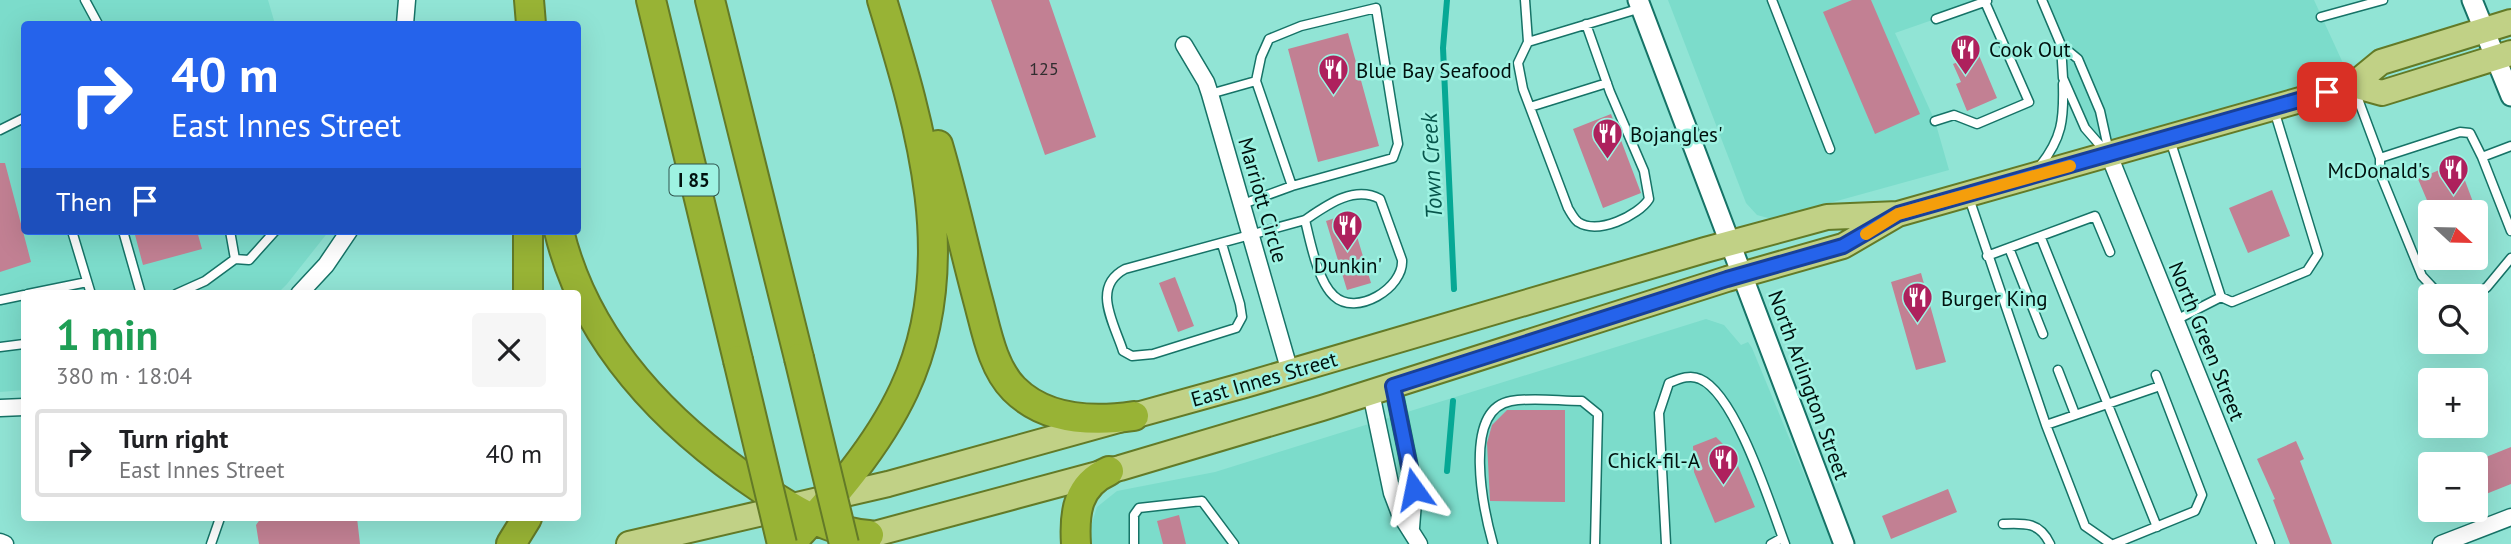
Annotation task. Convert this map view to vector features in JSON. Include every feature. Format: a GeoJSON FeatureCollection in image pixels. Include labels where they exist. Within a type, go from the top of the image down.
{"type":"FeatureCollection","features":[{"type":"Feature","properties":{"kind":"highway"},"geometry":{"type":"LineString","coordinates":[[523,0],[524,21]]}},
{"type":"Feature","properties":{"kind":"highway"},"geometry":{"type":"LineString","coordinates":[[529,0],[531,21]]}},
{"type":"Feature","properties":{"kind":"highway","name":"I 85"},"geometry":{"type":"LineString","coordinates":[[651,0],[782,544]]}},
{"type":"Feature","properties":{"kind":"highway","name":"I 85"},"geometry":{"type":"LineString","coordinates":[[710,0],[799,359],[856,540]]}},
{"type":"Feature","properties":{"kind":"highway"},"geometry":{"type":"LineString","coordinates":[[813,528],[878,434],[904,390],[922,342],[932,291],[933,239],[927,179],[907,86],[882,0]]}},
{"type":"Feature","properties":{"kind":"highway"},"geometry":{"type":"LineString","coordinates":[[887,0],[931,120],[986,328],[1001,372],[1020,394],[1053,413],[1088,418],[1135,416]]}},
{"type":"Feature","properties":{"kind":"highway"},"geometry":{"type":"LineString","coordinates":[[528,235],[528,290]]}},
{"type":"Feature","properties":{"kind":"highway"},"geometry":{"type":"LineString","coordinates":[[560,235],[579,290]]}},
{"type":"Feature","properties":{"kind":"highway"},"geometry":{"type":"LineString","coordinates":[[581,294],[641,387],[695,441],[813,528],[848,532],[856,540]]}},
{"type":"Feature","properties":{"kind":"highway"},"geometry":{"type":"LineString","coordinates":[[1076,544],[1074,520],[1078,502],[1092,482],[1109,471]]}},
{"type":"Feature","properties":{"kind":"highway"},"geometry":{"type":"LineString","coordinates":[[813,528],[858,491]]}},
{"type":"Feature","properties":{"kind":"highway"},"geometry":{"type":"LineString","coordinates":[[511,544],[525,521]]}},
{"type":"Feature","properties":{"kind":"main road","name":"East Innes Street"},"geometry":{"type":"LineString","coordinates":[[858,491],[1135,416],[1827,217],[1898,214],[2030,178],[2353,85],[2381,62],[2511,22]]}},
{"type":"Feature","properties":{"kind":"main road","name":"East Innes Street"},"geometry":{"type":"LineString","coordinates":[[2353,85],[2382,93],[2503,56]]}},
{"type":"Feature","properties":{"kind":"main road","name":"East Innes Street"},"geometry":{"type":"LineString","coordinates":[[856,540],[1109,471],[1382,390],[1743,274],[1843,246],[1898,214]]}},
{"type":"Feature","properties":{"kind":"main road"},"geometry":{"type":"LineString","coordinates":[[629,544],[813,528]]}},
{"type":"Feature","properties":{"kind":"street"},"geometry":{"type":"LineString","coordinates":[[405,21],[407,0]]}},
{"type":"Feature","properties":{"kind":"street"},"geometry":{"type":"LineString","coordinates":[[2472,0],[2484,30],[2503,56],[2511,96]]}},
{"type":"Feature","properties":{"kind":"street","name":"North Arlington Street"},"geometry":{"type":"LineString","coordinates":[[1639,4],[1732,243],[1844,544]]}},
{"type":"Feature","properties":{"kind":"street","name":"Marriott Circle"},"geometry":{"type":"LineString","coordinates":[[1184,45],[1210,94],[1290,372]]}},
{"type":"Feature","properties":{"kind":"street","name":"North Green Street"},"geometry":{"type":"LineString","coordinates":[[2109,155],[2266,544]]}},
{"type":"Feature","properties":{"kind":"street"},"geometry":{"type":"LineString","coordinates":[[303,290],[326,265],[346,235]]}},
{"type":"Feature","properties":{"kind":"street"},"geometry":{"type":"LineString","coordinates":[[1382,390],[1392,493],[1400,514],[1419,544]]}},
{"type":"Feature","properties":{"kind":"street"},"geometry":{"type":"LineString","coordinates":[[1382,390],[1414,489],[1410,528]]}},
{"type":"Feature","properties":{"kind":"street"},"geometry":{"type":"LineString","coordinates":[[0,408],[21,407]]}},
{"type":"Feature","properties":{"kind":"street"},"geometry":{"type":"LineString","coordinates":[[2441,544],[2511,517]]}},
{"type":"Feature","properties":{"kind":"lane"},"geometry":{"type":"LineString","coordinates":[[85,0],[96,21]]}},
{"type":"Feature","properties":{"kind":"lane"},"geometry":{"type":"LineString","coordinates":[[1525,0],[1528,42],[1518,63],[1530,107],[1568,208],[1576,220],[1587,225],[1613,223],[1641,212],[1649,200],[1644,171],[1607,83],[1586,24]]}},
{"type":"Feature","properties":{"kind":"lane"},"geometry":{"type":"LineString","coordinates":[[1773,0],[1830,149]]}},
{"type":"Feature","properties":{"kind":"lane"},"geometry":{"type":"LineString","coordinates":[[2030,178],[2056,146],[2064,114],[2061,45],[2042,0]]}},
{"type":"Feature","properties":{"kind":"lane"},"geometry":{"type":"LineString","coordinates":[[2321,17],[2383,0]]}},
{"type":"Feature","properties":{"kind":"lane"},"geometry":{"type":"LineString","coordinates":[[1935,121],[1954,115],[1977,124],[2029,102],[1987,1],[1936,19]]}},
{"type":"Feature","properties":{"kind":"lane"},"geometry":{"type":"LineString","coordinates":[[1528,42],[1639,4]]}},
{"type":"Feature","properties":{"kind":"lane"},"geometry":{"type":"LineString","coordinates":[[1243,204],[1292,186],[1393,158],[1398,144],[1376,8],[1301,26],[1269,39],[1261,57],[1256,82],[1292,186]]}},
{"type":"Feature","properties":{"kind":"lane"},"geometry":{"type":"LineString","coordinates":[[2061,45],[2078,59],[2100,111],[2109,155]]}},
{"type":"Feature","properties":{"kind":"lane"},"geometry":{"type":"LineString","coordinates":[[2063,78],[2085,128],[2109,155]]}},
{"type":"Feature","properties":{"kind":"lane"},"geometry":{"type":"LineString","coordinates":[[1210,94],[1256,82]]}},
{"type":"Feature","properties":{"kind":"lane"},"geometry":{"type":"LineString","coordinates":[[1530,107],[1607,83]]}},
{"type":"Feature","properties":{"kind":"lane"},"geometry":{"type":"LineString","coordinates":[[2353,85],[2380,158],[2380,173],[2422,276],[2429,284]]}},
{"type":"Feature","properties":{"kind":"lane"},"geometry":{"type":"LineString","coordinates":[[2169,137],[2221,297],[2232,302],[2307,271],[2318,254],[2273,108]]}},
{"type":"Feature","properties":{"kind":"lane"},"geometry":{"type":"LineString","coordinates":[[0,130],[21,120]]}},
{"type":"Feature","properties":{"kind":"lane"},"geometry":{"type":"LineString","coordinates":[[2380,158],[2459,132],[2470,133],[2511,231]]}},
{"type":"Feature","properties":{"kind":"lane"},"geometry":{"type":"LineString","coordinates":[[2482,157],[2511,146]]}},
{"type":"Feature","properties":{"kind":"lane"},"geometry":{"type":"LineString","coordinates":[[1222,244],[1240,304],[1242,317],[1236,328],[1153,354],[1132,356],[1123,351],[1106,300],[1106,286],[1114,275],[1305,220],[1328,205],[1357,193],[1371,194],[1380,199],[1402,260],[1403,269],[1393,286],[1366,301],[1351,303],[1336,299],[1327,289],[1305,220]]}},
{"type":"Feature","properties":{"kind":"lane"},"geometry":{"type":"LineString","coordinates":[[1968,195],[2046,425],[2085,526],[2112,544],[2195,511],[2202,495],[2156,375]]}},
{"type":"Feature","properties":{"kind":"lane"},"geometry":{"type":"LineString","coordinates":[[1987,256],[2095,216],[2110,253]]}},
{"type":"Feature","properties":{"kind":"lane"},"geometry":{"type":"LineString","coordinates":[[73,235],[90,290]]}},
{"type":"Feature","properties":{"kind":"lane"},"geometry":{"type":"LineString","coordinates":[[124,235],[140,290]]}},
{"type":"Feature","properties":{"kind":"lane"},"geometry":{"type":"LineString","coordinates":[[231,235],[235,259]]}},
{"type":"Feature","properties":{"kind":"lane"},"geometry":{"type":"LineString","coordinates":[[185,290],[205,281],[235,259],[248,261],[271,235]]}},
{"type":"Feature","properties":{"kind":"lane"},"geometry":{"type":"LineString","coordinates":[[2040,238],[2157,527]]}},
{"type":"Feature","properties":{"kind":"lane"},"geometry":{"type":"LineString","coordinates":[[2009,248],[2043,334]]}},
{"type":"Feature","properties":{"kind":"lane"},"geometry":{"type":"LineString","coordinates":[[2488,286],[2511,258]]}},
{"type":"Feature","properties":{"kind":"lane"},"geometry":{"type":"LineString","coordinates":[[46,290],[87,282]]}},
{"type":"Feature","properties":{"kind":"lane"},"geometry":{"type":"LineString","coordinates":[[0,300],[21,295]]}},
{"type":"Feature","properties":{"kind":"lane"},"geometry":{"type":"LineString","coordinates":[[2176,320],[2221,297]]}},
{"type":"Feature","properties":{"kind":"lane"},"geometry":{"type":"LineString","coordinates":[[0,347],[21,344]]}},
{"type":"Feature","properties":{"kind":"lane"},"geometry":{"type":"LineString","coordinates":[[2058,370],[2075,414]]}},
{"type":"Feature","properties":{"kind":"lane"},"geometry":{"type":"LineString","coordinates":[[1666,544],[1660,414],[1669,383],[1683,377],[1699,378],[1720,392],[1754,465],[1784,541],[1771,544]]}},
{"type":"Feature","properties":{"kind":"lane"},"geometry":{"type":"LineString","coordinates":[[2046,425],[2160,386]]}},
{"type":"Feature","properties":{"kind":"lane"},"geometry":{"type":"LineString","coordinates":[[1493,544],[1480,487],[1480,441],[1491,411],[1508,401],[1582,401],[1598,414],[1595,544]]}},
{"type":"Feature","properties":{"kind":"lane"},"geometry":{"type":"LineString","coordinates":[[1134,544],[1134,515],[1139,508],[1202,501],[1234,544]]}},
{"type":"Feature","properties":{"kind":"lane"},"geometry":{"type":"LineString","coordinates":[[211,544],[219,521]]}},
{"type":"Feature","properties":{"kind":"lane"},"geometry":{"type":"LineString","coordinates":[[2003,524],[2027,523],[2036,526],[2050,544]]}},
{"type":"Feature","properties":{"kind":"shaded area"},"geometry":{"type":"Polygon","coordinates":[[[0,0],[268,0],[274,21],[21,21],[21,235],[326,235],[281,290],[21,290],[21,390],[0,392],[0,0]]]}},
{"type":"Feature","properties":{"kind":"shaded area"},"geometry":{"type":"Polygon","coordinates":[[[1668,0],[1990,0],[1895,33],[1935,121],[1949,170],[1772,219],[1757,215],[1746,203],[1668,0]]]}},
{"type":"Feature","properties":{"kind":"shaded area"},"geometry":{"type":"Polygon","coordinates":[[[2042,0],[2314,0],[2353,85],[2109,155],[2085,128],[2063,78],[2061,45],[2042,0]]]}},
{"type":"Feature","properties":{"kind":"shaded area"},"geometry":{"type":"Polygon","coordinates":[[[1706,319],[1724,325],[1741,345],[1748,342],[1752,348],[1833,544],[1091,544],[1091,526],[1097,507],[1117,491],[1215,472],[1706,319]]]}},
{"type":"Feature","properties":{"kind":"building"},"geometry":{"type":"Polygon","coordinates":[[[991,0],[1049,0],[1096,137],[1045,155],[991,0]]]}},
{"type":"Feature","properties":{"kind":"building"},"geometry":{"type":"Polygon","coordinates":[[[1852,0],[1871,0],[1920,114],[1875,134],[1823,12],[1852,0]]]}},
{"type":"Feature","properties":{"kind":"building","name":"Blue Bay Seafood"},"geometry":{"type":"Polygon","coordinates":[[[1348,33],[1379,146],[1318,162],[1288,49],[1348,33]]]}},
{"type":"Feature","properties":{"kind":"building"},"geometry":{"type":"Polygon","coordinates":[[[1978,53],[1997,98],[1967,111],[1956,84],[1961,82],[1953,64],[1978,53]]]}},
{"type":"Feature","properties":{"kind":"building","name":"Bojangles'"},"geometry":{"type":"Polygon","coordinates":[[[1611,114],[1641,193],[1603,208],[1573,129],[1611,114]]]}},
{"type":"Feature","properties":{"kind":"building"},"geometry":{"type":"Polygon","coordinates":[[[2458,162],[2472,200],[2427,200],[2418,179],[2458,162]]]}},
{"type":"Feature","properties":{"kind":"building"},"geometry":{"type":"Polygon","coordinates":[[[0,163],[5,163],[21,224],[21,235],[24,235],[31,262],[0,272],[0,163]]]}},
{"type":"Feature","properties":{"kind":"building"},"geometry":{"type":"Polygon","coordinates":[[[2272,190],[2290,236],[2248,253],[2229,208],[2272,190]]]}},
{"type":"Feature","properties":{"kind":"building","name":"Dunkin'"},"geometry":{"type":"Polygon","coordinates":[[[1350,213],[1371,283],[1347,290],[1326,221],[1350,213]]]}},
{"type":"Feature","properties":{"kind":"building"},"geometry":{"type":"Polygon","coordinates":[[[135,235],[198,235],[202,249],[143,265],[135,235]]]}},
{"type":"Feature","properties":{"kind":"building"},"geometry":{"type":"Polygon","coordinates":[[[1921,273],[1946,362],[1916,370],[1891,282],[1921,273]]]}},
{"type":"Feature","properties":{"kind":"building"},"geometry":{"type":"Polygon","coordinates":[[[1175,277],[1194,326],[1178,332],[1159,283],[1175,277]]]}},
{"type":"Feature","properties":{"kind":"building"},"geometry":{"type":"Polygon","coordinates":[[[1507,410],[1565,410],[1565,502],[1490,501],[1487,443],[1492,425],[1507,410]]]}},
{"type":"Feature","properties":{"kind":"building","name":"Chick-fil-A"},"geometry":{"type":"Polygon","coordinates":[[[1716,437],[1725,446],[1732,462],[1736,461],[1755,507],[1715,523],[1694,472],[1693,446],[1716,437]]]}},
{"type":"Feature","properties":{"kind":"building"},"geometry":{"type":"Polygon","coordinates":[[[2296,441],[2304,459],[2300,461],[2332,544],[2290,544],[2273,500],[2275,499],[2257,459],[2296,441]]]}},
{"type":"Feature","properties":{"kind":"building"},"geometry":{"type":"Polygon","coordinates":[[[2511,447],[2511,484],[2488,493],[2488,456],[2511,447]]]}},
{"type":"Feature","properties":{"kind":"building"},"geometry":{"type":"Polygon","coordinates":[[[1948,489],[1957,512],[1891,539],[1882,516],[1948,489]]]}},
{"type":"Feature","properties":{"kind":"building"},"geometry":{"type":"Polygon","coordinates":[[[1179,515],[1186,544],[1163,544],[1157,521],[1179,515]]]}},
{"type":"Feature","properties":{"kind":"building"},"geometry":{"type":"Polygon","coordinates":[[[259,521],[357,521],[360,544],[259,544],[256,525],[259,521]]]}},
{"type":"Feature","properties":{"kind":"waterway","name":"Town Creek"},"geometry":{"type":"LineString","coordinates":[[1447,0],[1443,48],[1454,289]]}},
{"type":"Feature","properties":{"kind":"waterway","name":"Town Creek"},"geometry":{"type":"LineString","coordinates":[[1447,471],[1453,401]]}},
{"type":"Feature","properties":{"kind":"slow traffic"},"geometry":{"type":"LineString","coordinates":[[1866,234],[1898,214],[2070,166]]}},
{"type":"Feature","properties":{"kind":"place","name":"Cook Out"},"geometry":{"type":"Point","coordinates":[1966,76]}},
{"type":"Feature","properties":{"kind":"place","name":"Blue Bay Seafood"},"geometry":{"type":"Point","coordinates":[1333,97]}},
{"type":"Feature","properties":{"kind":"place","name":"Bojangles'"},"geometry":{"type":"Point","coordinates":[1607,161]}},
{"type":"Feature","properties":{"kind":"place","name":"McDonald's"},"geometry":{"type":"Point","coordinates":[2453,197]}},
{"type":"Feature","properties":{"kind":"place","name":"Dunkin'"},"geometry":{"type":"Point","coordinates":[1348,252]}},
{"type":"Feature","properties":{"kind":"place","name":"Burger King"},"geometry":{"type":"Point","coordinates":[1918,325]}},
{"type":"Feature","properties":{"kind":"place","name":"Chick-fil-A"},"geometry":{"type":"Point","coordinates":[1723,487]}},
{"type":"Feature","properties":{"kind":"route"},"geometry":{"type":"LineString","coordinates":[[1414,489],[1393,386],[1727,279],[1843,246],[1898,214],[2327,92]]}}]}
